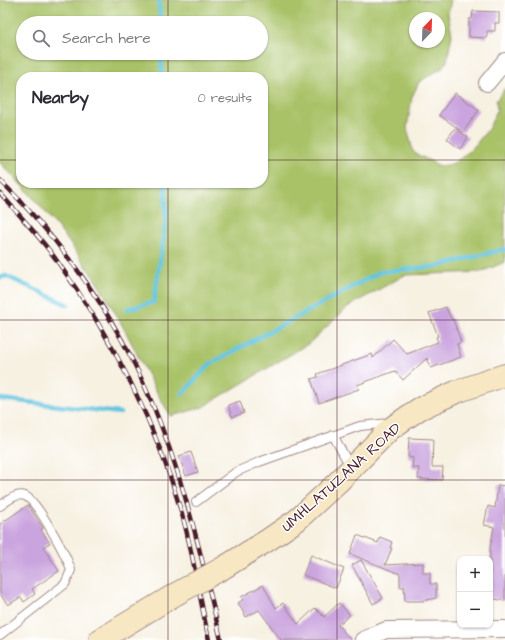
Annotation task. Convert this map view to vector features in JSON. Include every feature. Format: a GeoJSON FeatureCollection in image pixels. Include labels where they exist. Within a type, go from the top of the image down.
{"type":"FeatureCollection","features":[{"type":"Feature","properties":{"kind":"street"},"geometry":{"type":"LineString","coordinates":[[487,83],[505,61]]}},
{"type":"Feature","properties":{"kind":"street","name":"UMHLATUZANA ROAD"},"geometry":{"type":"LineString","coordinates":[[100,640],[176,594],[223,568],[297,520],[352,468],[390,429],[419,409],[456,392],[505,375]]}},
{"type":"Feature","properties":{"kind":"street"},"geometry":{"type":"LineString","coordinates":[[362,640],[386,630],[402,634],[505,629]]}},
{"type":"Feature","properties":{"kind":"lane"},"geometry":{"type":"LineString","coordinates":[[196,502],[236,472],[259,462],[366,424],[400,422]]}},
{"type":"Feature","properties":{"kind":"lane"},"geometry":{"type":"LineString","coordinates":[[333,436],[352,468]]}},
{"type":"Feature","properties":{"kind":"lane"},"geometry":{"type":"LineString","coordinates":[[0,506],[18,495],[26,496],[45,519],[70,570],[65,584],[0,635]]}},
{"type":"Feature","properties":{"kind":"green space"},"geometry":{"type":"Polygon","coordinates":[[[0,0],[451,0],[448,14],[452,35],[447,61],[442,68],[419,82],[412,97],[407,128],[413,151],[416,154],[440,166],[456,162],[472,149],[489,128],[497,110],[496,101],[505,88],[505,262],[481,272],[405,275],[349,306],[308,344],[201,408],[171,416],[110,303],[96,281],[51,219],[24,188],[268,188],[268,72],[16,72],[16,179],[0,163],[0,0]]]}},
{"type":"Feature","properties":{"kind":"building"},"geometry":{"type":"Polygon","coordinates":[[[473,11],[499,12],[499,23],[495,23],[495,31],[487,31],[487,38],[469,37],[469,19],[472,19],[473,11]]]}},
{"type":"Feature","properties":{"kind":"building"},"geometry":{"type":"Polygon","coordinates":[[[455,93],[479,110],[463,132],[439,115],[455,93]]]}},
{"type":"Feature","properties":{"kind":"building"},"geometry":{"type":"Polygon","coordinates":[[[455,128],[468,137],[460,149],[447,139],[455,128]]]}},
{"type":"Feature","properties":{"kind":"building"},"geometry":{"type":"Polygon","coordinates":[[[446,307],[451,319],[453,319],[461,342],[457,344],[461,357],[431,368],[427,358],[403,380],[395,371],[357,385],[359,389],[319,403],[311,379],[318,377],[317,374],[372,354],[373,358],[393,339],[407,354],[438,342],[436,337],[438,336],[429,313],[446,307]]]}},
{"type":"Feature","properties":{"kind":"building"},"geometry":{"type":"Polygon","coordinates":[[[240,401],[244,413],[232,417],[228,405],[240,401]]]}},
{"type":"Feature","properties":{"kind":"building"},"geometry":{"type":"Polygon","coordinates":[[[409,438],[433,439],[432,467],[443,467],[442,480],[418,479],[419,468],[412,468],[413,458],[408,457],[409,438]]]}},
{"type":"Feature","properties":{"kind":"building"},"geometry":{"type":"Polygon","coordinates":[[[191,452],[198,472],[186,476],[179,456],[191,452]]]}},
{"type":"Feature","properties":{"kind":"building"},"geometry":{"type":"Polygon","coordinates":[[[498,485],[505,486],[505,601],[493,599],[493,556],[490,556],[490,549],[494,527],[484,525],[488,506],[495,508],[498,485]]]}},
{"type":"Feature","properties":{"kind":"building"},"geometry":{"type":"Polygon","coordinates":[[[28,505],[43,528],[41,530],[50,543],[43,547],[59,571],[32,589],[35,594],[24,602],[21,597],[8,605],[0,594],[0,524],[28,505]]]}},
{"type":"Feature","properties":{"kind":"building"},"geometry":{"type":"Polygon","coordinates":[[[357,535],[378,543],[380,537],[392,542],[390,548],[392,548],[385,565],[423,563],[423,573],[430,573],[430,584],[436,584],[436,598],[422,601],[405,601],[404,586],[400,588],[400,574],[350,554],[357,535]]]}},
{"type":"Feature","properties":{"kind":"building"},"geometry":{"type":"Polygon","coordinates":[[[311,555],[344,569],[336,588],[303,575],[311,555]]]}},
{"type":"Feature","properties":{"kind":"building"},"geometry":{"type":"Polygon","coordinates":[[[361,560],[383,598],[373,604],[352,565],[361,560]]]}},
{"type":"Feature","properties":{"kind":"building"},"geometry":{"type":"Polygon","coordinates":[[[263,585],[276,608],[283,603],[298,624],[315,608],[324,617],[339,603],[350,615],[338,625],[351,640],[281,640],[259,610],[246,617],[238,603],[243,600],[241,597],[263,585]]]}},
{"type":"Feature","properties":{"kind":"waterway"},"geometry":{"type":"LineString","coordinates":[[159,0],[160,16]]}},
{"type":"Feature","properties":{"kind":"waterway"},"geometry":{"type":"LineString","coordinates":[[161,60],[162,72]]}},
{"type":"Feature","properties":{"kind":"waterway"},"geometry":{"type":"LineString","coordinates":[[127,309],[154,302],[166,218],[165,188]]}},
{"type":"Feature","properties":{"kind":"waterway"},"geometry":{"type":"LineString","coordinates":[[182,394],[210,364],[380,272],[438,266],[505,249]]}},
{"type":"Feature","properties":{"kind":"waterway"},"geometry":{"type":"LineString","coordinates":[[0,278],[6,276],[68,305]]}},
{"type":"Feature","properties":{"kind":"waterway"},"geometry":{"type":"LineString","coordinates":[[0,399],[120,413]]}},
{"type":"Feature","properties":{"kind":"railway"},"geometry":{"type":"LineString","coordinates":[[0,180],[23,203],[85,280],[120,337],[135,366],[161,426],[182,486],[199,547],[221,640]]}},
{"type":"Feature","properties":{"kind":"railway"},"geometry":{"type":"LineString","coordinates":[[0,193],[49,250],[76,288],[114,350],[131,383],[160,449],[183,518],[209,640]]}}]}
